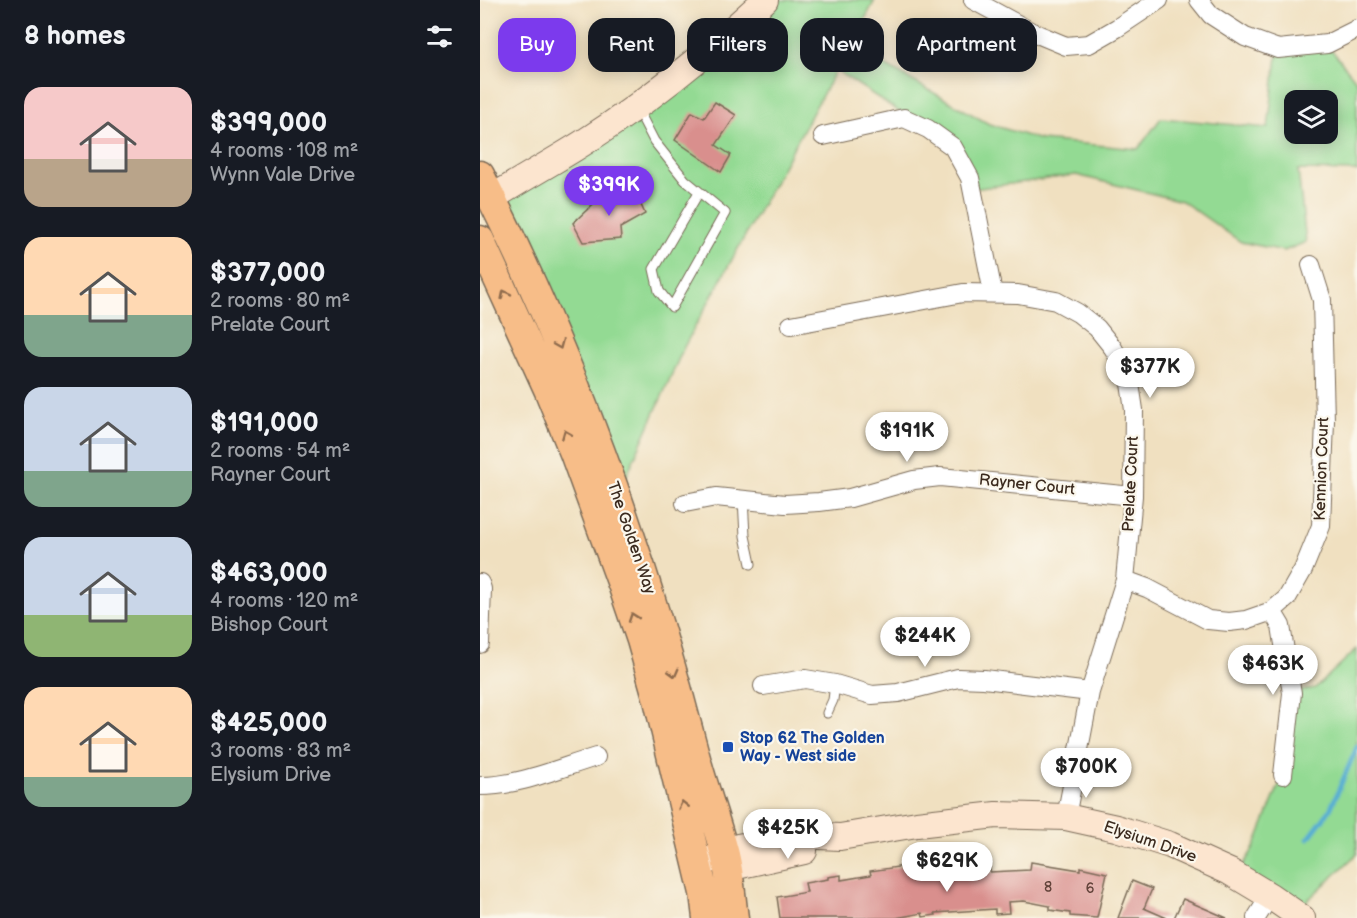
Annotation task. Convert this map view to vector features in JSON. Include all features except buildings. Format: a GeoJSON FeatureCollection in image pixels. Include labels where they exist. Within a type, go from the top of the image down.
{"type":"FeatureCollection","features":[{"type":"Feature","properties":{"kind":"main road"},"geometry":{"type":"LineString","coordinates":[[480,240],[484,218],[484,190]]}},
{"type":"Feature","properties":{"kind":"main road","name":"The Golden Way"},"geometry":{"type":"LineString","coordinates":[[484,190],[560,349],[630,534],[668,650],[694,752],[726,857],[734,918]]}},
{"type":"Feature","properties":{"kind":"main road","name":"The Golden Way"},"geometry":{"type":"LineString","coordinates":[[480,240],[548,389],[574,453],[641,640],[658,700],[707,918]]}},
{"type":"Feature","properties":{"kind":"street"},"geometry":{"type":"LineString","coordinates":[[974,0],[1030,31],[1066,46],[1089,44],[1159,0]]}},
{"type":"Feature","properties":{"kind":"street"},"geometry":{"type":"LineString","coordinates":[[1199,0],[1210,15],[1245,37],[1278,49],[1328,44],[1357,29]]}},
{"type":"Feature","properties":{"kind":"street"},"geometry":{"type":"LineString","coordinates":[[484,190],[585,142],[690,67],[759,2]]}},
{"type":"Feature","properties":{"kind":"street"},"geometry":{"type":"LineString","coordinates":[[823,136],[904,118],[928,129],[953,147],[970,178],[993,293]]}},
{"type":"Feature","properties":{"kind":"street","name":"Kennion Court"},"geometry":{"type":"LineString","coordinates":[[1125,580],[1147,588],[1208,620],[1229,622],[1246,620],[1272,611],[1287,598],[1303,570],[1321,526],[1324,421],[1322,300],[1311,265]]}},
{"type":"Feature","properties":{"kind":"street","name":"Prelate Court"},"geometry":{"type":"LineString","coordinates":[[791,325],[963,293],[1037,296],[1056,301],[1078,313],[1097,328],[1113,348],[1129,377],[1134,410],[1133,496],[1125,580],[1090,692],[1066,817]]}},
{"type":"Feature","properties":{"kind":"street","name":"Rayner Court"},"geometry":{"type":"LineString","coordinates":[[685,503],[716,497],[785,504],[819,502],[850,498],[914,480],[940,477],[1133,496]]}},
{"type":"Feature","properties":{"kind":"street"},"geometry":{"type":"LineString","coordinates":[[480,584],[482,589],[480,644]]}},
{"type":"Feature","properties":{"kind":"street"},"geometry":{"type":"LineString","coordinates":[[1272,611],[1281,626],[1292,693],[1283,775]]}},
{"type":"Feature","properties":{"kind":"street"},"geometry":{"type":"LineString","coordinates":[[763,686],[805,679],[835,684],[872,695],[898,693],[958,678],[1090,692]]}},
{"type":"Feature","properties":{"kind":"street"},"geometry":{"type":"LineString","coordinates":[[480,786],[492,786],[531,777],[596,757]]}},
{"type":"Feature","properties":{"kind":"street","name":"Elysium Drive"},"geometry":{"type":"LineString","coordinates":[[696,862],[726,857],[741,865],[801,852],[840,837],[917,824],[996,815],[1066,817],[1116,828],[1170,845],[1230,872],[1302,918]]}},
{"type":"Feature","properties":{"kind":"street"},"geometry":{"type":"LineString","coordinates":[[1256,918],[1270,896]]}},
{"type":"Feature","properties":{"kind":"lane"},"geometry":{"type":"LineString","coordinates":[[636,106],[654,141],[685,180],[726,213],[672,307],[659,291],[654,269],[699,192]]}},
{"type":"Feature","properties":{"kind":"lane"},"geometry":{"type":"LineString","coordinates":[[743,498],[745,536],[751,564]]}},
{"type":"Feature","properties":{"kind":"lane"},"geometry":{"type":"LineString","coordinates":[[827,713],[833,700],[835,684]]}},
{"type":"Feature","properties":{"kind":"green space"},"geometry":{"type":"Polygon","coordinates":[[[765,0],[875,0],[866,18],[800,18],[800,72],[835,72],[684,347],[617,497],[492,198],[666,72],[675,72],[675,65],[687,57],[687,72],[788,72],[788,18],[740,18],[765,0]]]}},
{"type":"Feature","properties":{"kind":"green space"},"geometry":{"type":"Polygon","coordinates":[[[1327,44],[1357,82],[1357,173],[1356,171],[1298,170],[1306,242],[1284,251],[1241,242],[1182,201],[1076,175],[973,189],[953,147],[839,72],[884,72],[884,65],[989,124],[1041,140],[1138,149],[1161,118],[1268,128],[1278,49],[1327,44]]]}},
{"type":"Feature","properties":{"kind":"green space"},"geometry":{"type":"Polygon","coordinates":[[[1357,649],[1357,854],[1294,913],[1236,876],[1254,848],[1283,775],[1292,693],[1315,688],[1357,649]]]}},
{"type":"Feature","properties":{"kind":"waterway"},"geometry":{"type":"LineString","coordinates":[[1308,839],[1330,810],[1357,747]]}},
{"type":"Feature","properties":{"kind":"place","name":"Stop 62 The Golden Way - West side"},"geometry":{"type":"Point","coordinates":[728,747]}}]}
